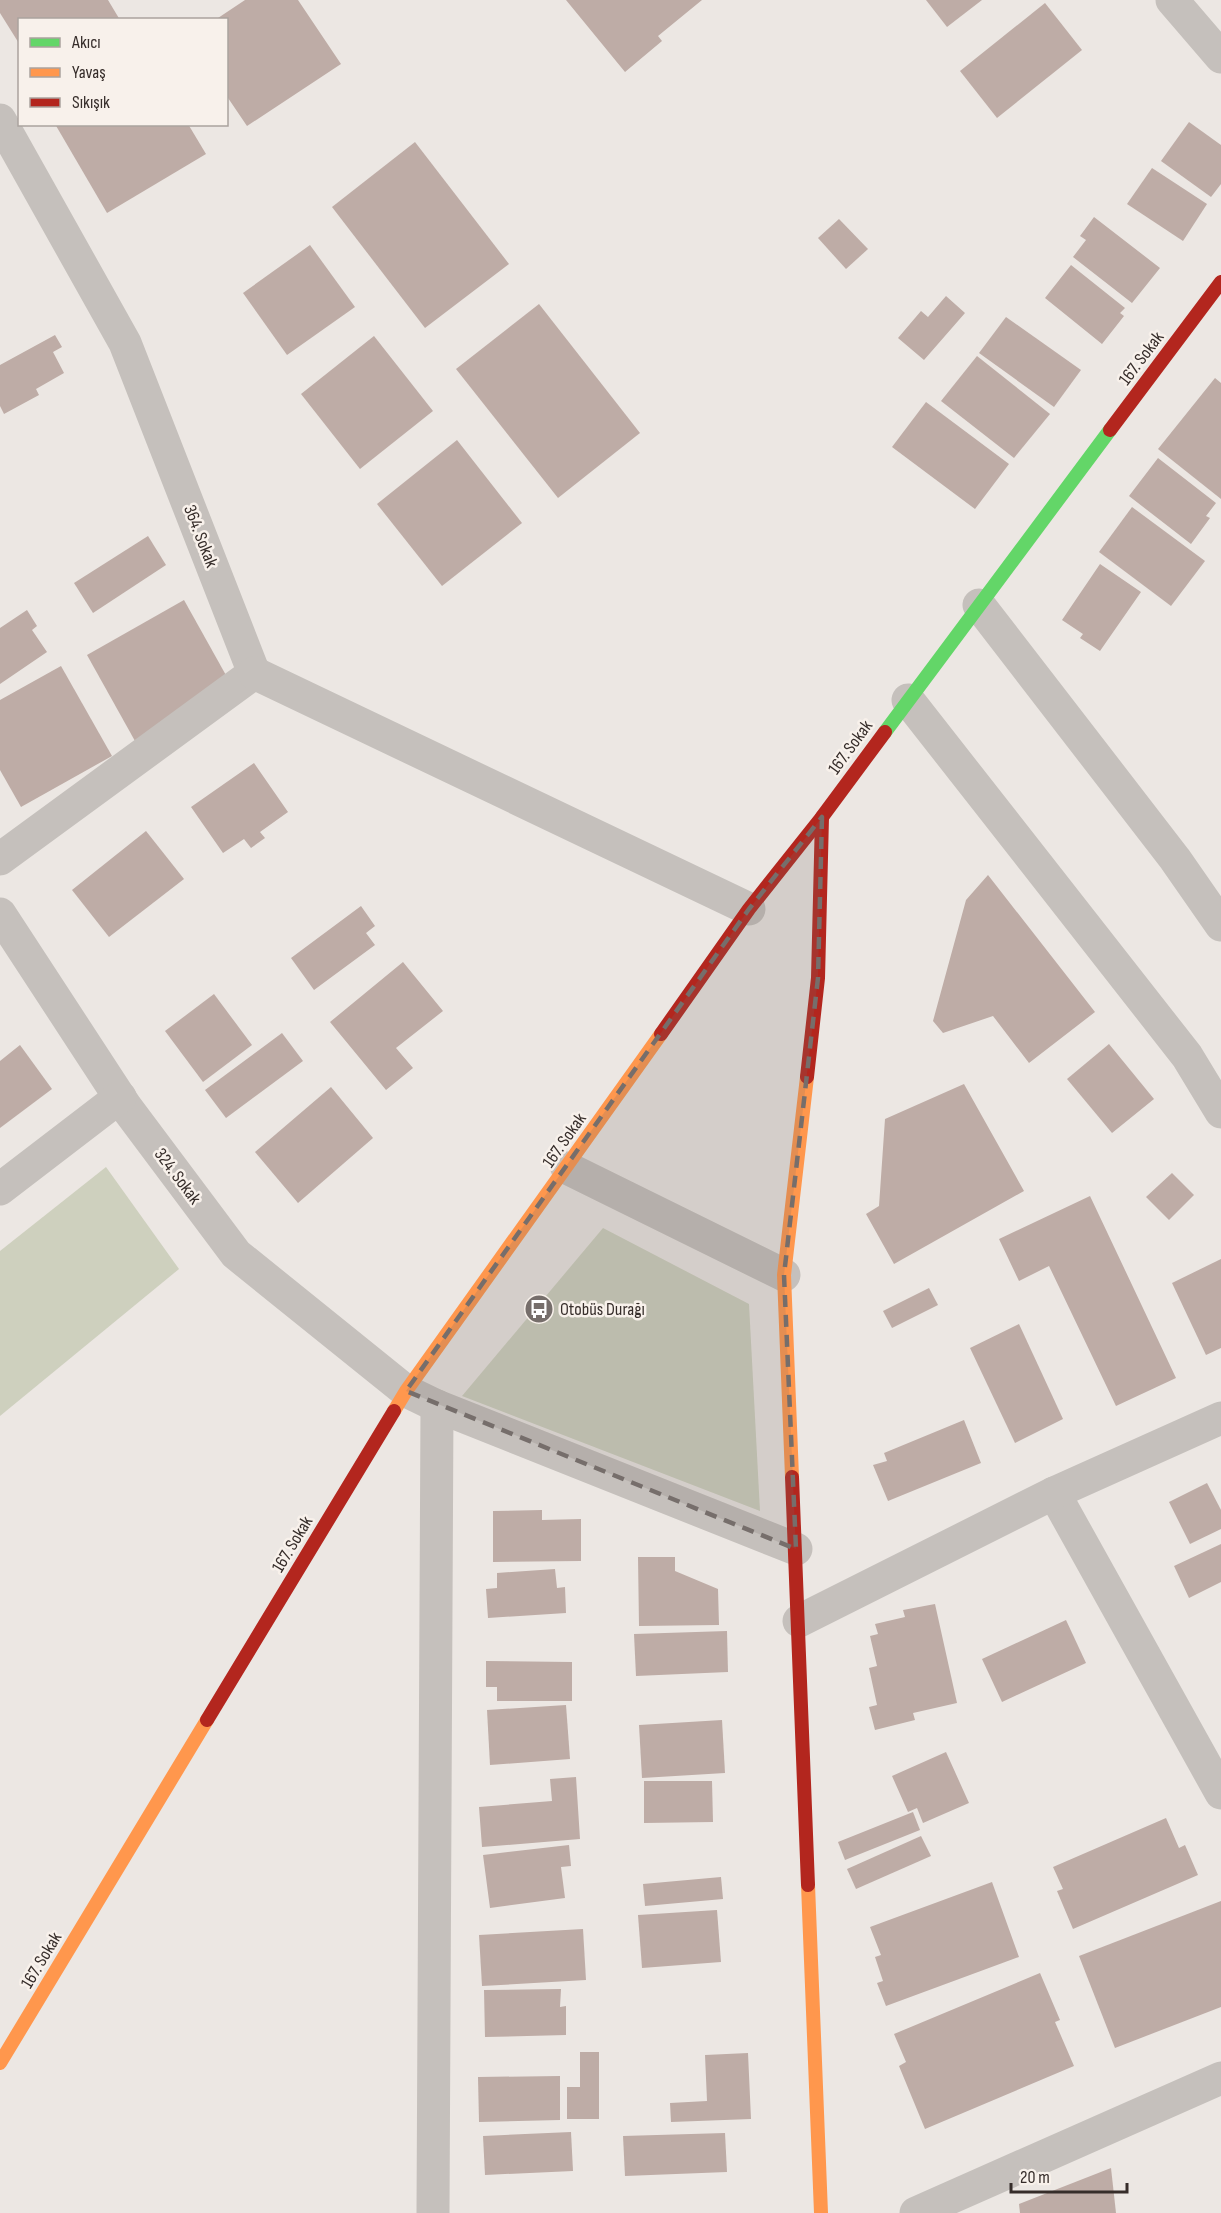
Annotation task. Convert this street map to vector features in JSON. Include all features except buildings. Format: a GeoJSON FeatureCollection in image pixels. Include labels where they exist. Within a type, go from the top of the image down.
{"type":"FeatureCollection","features":[{"type":"Feature","properties":{"kind":"street"},"geometry":{"type":"LineString","coordinates":[[1172,0],[1221,57]]}},
{"type":"Feature","properties":{"kind":"street","name":"364. Sokak"},"geometry":{"type":"LineString","coordinates":[[0,120],[125,343],[254,673]]}},
{"type":"Feature","properties":{"kind":"street","name":"167. Sokak"},"geometry":{"type":"LineString","coordinates":[[0,2063],[406,1391],[567,1168],[749,909],[822,817],[1221,282]]}},
{"type":"Feature","properties":{"kind":"street"},"geometry":{"type":"LineString","coordinates":[[979,605],[1175,859],[1221,925]]}},
{"type":"Feature","properties":{"kind":"street"},"geometry":{"type":"LineString","coordinates":[[0,860],[254,673],[749,909]]}},
{"type":"Feature","properties":{"kind":"street"},"geometry":{"type":"LineString","coordinates":[[908,700],[1187,1056],[1221,1112]]}},
{"type":"Feature","properties":{"kind":"street"},"geometry":{"type":"LineString","coordinates":[[820,2213],[784,1275],[819,978],[822,817]]}},
{"type":"Feature","properties":{"kind":"street","name":"324. Sokak"},"geometry":{"type":"LineString","coordinates":[[0,914],[120,1096],[236,1254],[406,1391],[437,1406],[796,1549]]}},
{"type":"Feature","properties":{"kind":"street"},"geometry":{"type":"LineString","coordinates":[[0,1189],[120,1096]]}},
{"type":"Feature","properties":{"kind":"street"},"geometry":{"type":"LineString","coordinates":[[567,1168],[784,1275]]}},
{"type":"Feature","properties":{"kind":"street"},"geometry":{"type":"LineString","coordinates":[[433,2213],[437,1406]]}},
{"type":"Feature","properties":{"kind":"street"},"geometry":{"type":"LineString","coordinates":[[799,1621],[1054,1493],[1221,1418]]}},
{"type":"Feature","properties":{"kind":"street"},"geometry":{"type":"LineString","coordinates":[[1054,1493],[1221,1793]]}},
{"type":"Feature","properties":{"kind":"street"},"geometry":{"type":"LineString","coordinates":[[916,2213],[1221,2078]]}},
{"type":"Feature","properties":{"kind":"highlighted area"},"geometry":{"type":"Polygon","coordinates":[[[822,817],[818,978],[784,1275],[796,1549],[406,1391],[749,909],[822,817]]]}},
{"type":"Feature","properties":{"kind":"green space"},"geometry":{"type":"Polygon","coordinates":[[[106,1167],[179,1269],[0,1416],[0,1251],[106,1167]]]}},
{"type":"Feature","properties":{"kind":"green space"},"geometry":{"type":"Polygon","coordinates":[[[603,1228],[749,1304],[760,1511],[462,1396],[603,1228]]]}},
{"type":"Feature","properties":{"kind":"traffic: fast"},"geometry":{"type":"LineString","coordinates":[[885,732],[1110,430]]}},
{"type":"Feature","properties":{"kind":"traffic: slow"},"geometry":{"type":"LineString","coordinates":[[394,1411],[661,1034]]}},
{"type":"Feature","properties":{"kind":"traffic: slow"},"geometry":{"type":"LineString","coordinates":[[792,1477],[784,1275],[807,1077]]}},
{"type":"Feature","properties":{"kind":"traffic: slow"},"geometry":{"type":"LineString","coordinates":[[0,2063],[207,1720]]}},
{"type":"Feature","properties":{"kind":"traffic: slow"},"geometry":{"type":"LineString","coordinates":[[808,1885],[821,2213]]}},
{"type":"Feature","properties":{"kind":"traffic: jam"},"geometry":{"type":"LineString","coordinates":[[1110,430],[1221,282]]}},
{"type":"Feature","properties":{"kind":"traffic: jam"},"geometry":{"type":"LineString","coordinates":[[661,1034],[749,909],[822,817],[885,732]]}},
{"type":"Feature","properties":{"kind":"traffic: jam"},"geometry":{"type":"LineString","coordinates":[[807,1077],[818,978],[822,817]]}},
{"type":"Feature","properties":{"kind":"traffic: jam"},"geometry":{"type":"LineString","coordinates":[[207,1720],[394,1411]]}},
{"type":"Feature","properties":{"kind":"traffic: jam"},"geometry":{"type":"LineString","coordinates":[[792,1477],[808,1885]]}},
{"type":"Feature","properties":{"kind":"place","name":"Otobüs Durağı"},"geometry":{"type":"Point","coordinates":[539,1309]}}]}
